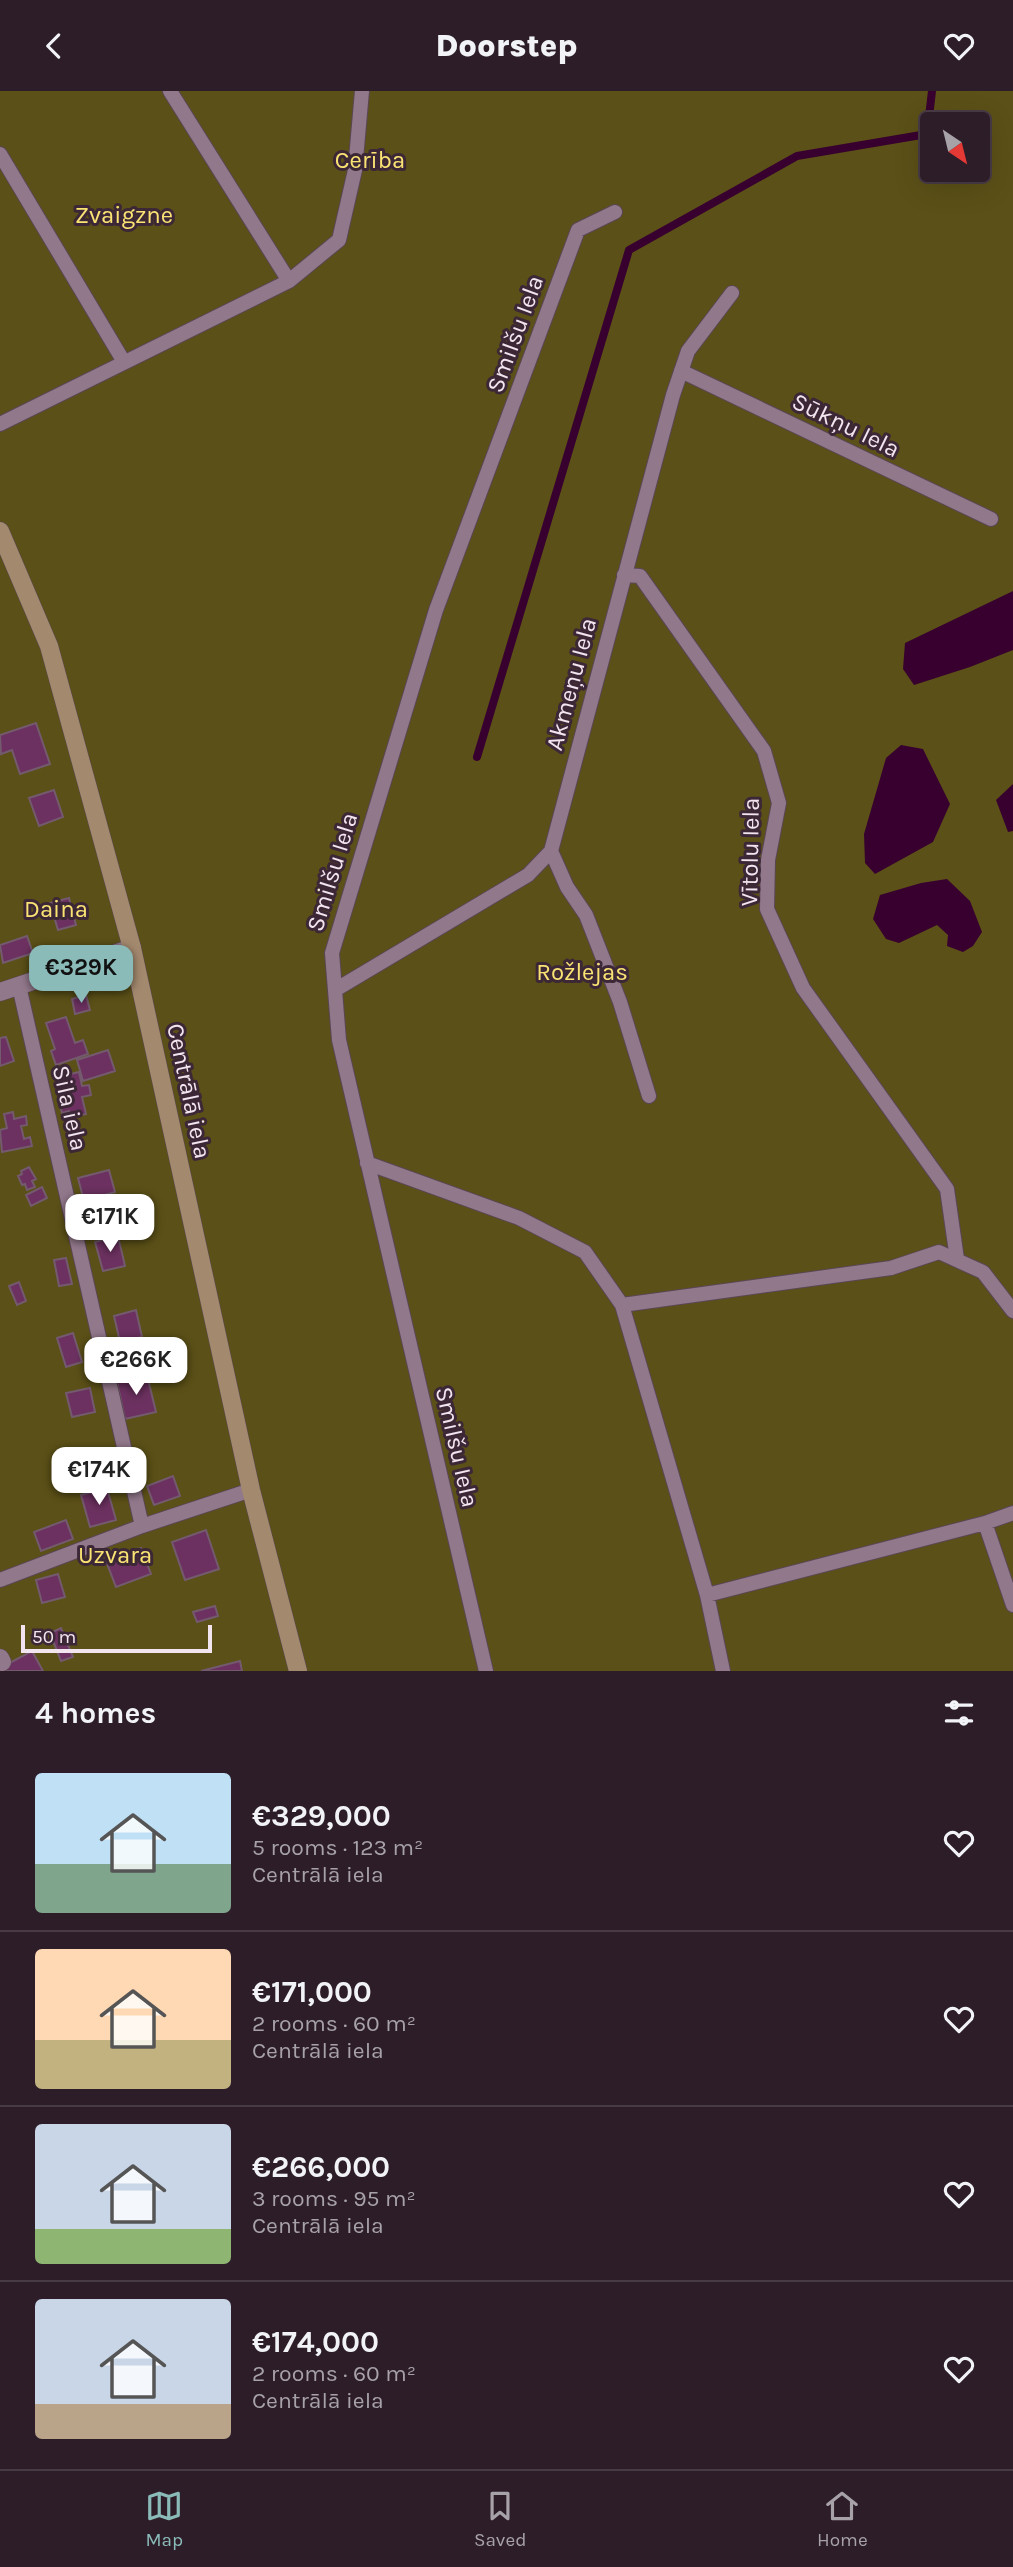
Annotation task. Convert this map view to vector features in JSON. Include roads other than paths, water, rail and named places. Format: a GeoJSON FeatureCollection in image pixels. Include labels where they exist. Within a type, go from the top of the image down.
{"type":"FeatureCollection","features":[{"type":"Feature","properties":{"kind":"street","name":"Centrālā iela"},"geometry":{"type":"LineString","coordinates":[[0,531],[49,646],[132,948],[251,1490],[298,1671]]}},
{"type":"Feature","properties":{"kind":"street"},"geometry":{"type":"LineString","coordinates":[[0,992],[132,948]]}},
{"type":"Feature","properties":{"kind":"lane"},"geometry":{"type":"LineString","coordinates":[[170,91],[289,281]]}},
{"type":"Feature","properties":{"kind":"lane"},"geometry":{"type":"LineString","coordinates":[[0,424],[289,281],[339,240],[355,170],[362,91]]}},
{"type":"Feature","properties":{"kind":"lane"},"geometry":{"type":"LineString","coordinates":[[0,154],[124,362]]}},
{"type":"Feature","properties":{"kind":"lane","name":"Smilšu Iela"},"geometry":{"type":"LineString","coordinates":[[486,1671],[339,1040],[332,953],[436,610],[578,230],[615,212]]}},
{"type":"Feature","properties":{"kind":"lane","name":"Akmeņu Iela"},"geometry":{"type":"LineString","coordinates":[[335,990],[528,875],[551,851],[681,371],[688,351],[732,293]]}},
{"type":"Feature","properties":{"kind":"lane","name":"Sūkņu Iela"},"geometry":{"type":"LineString","coordinates":[[681,371],[991,519]]}},
{"type":"Feature","properties":{"kind":"lane","name":"Vītolu Iela"},"geometry":{"type":"LineString","coordinates":[[624,575],[640,576],[764,751],[779,803],[768,860],[767,909],[803,988],[947,1189],[957,1259]]}},
{"type":"Feature","properties":{"kind":"lane"},"geometry":{"type":"LineString","coordinates":[[551,851],[567,887],[586,915],[620,1002],[649,1096]]}},
{"type":"Feature","properties":{"kind":"lane","name":"Sila iela"},"geometry":{"type":"LineString","coordinates":[[19,986],[142,1526]]}},
{"type":"Feature","properties":{"kind":"lane"},"geometry":{"type":"LineString","coordinates":[[368,1163],[519,1218],[585,1252],[622,1305],[707,1595],[723,1671]]}},
{"type":"Feature","properties":{"kind":"lane"},"geometry":{"type":"LineString","coordinates":[[622,1305],[891,1268],[939,1252],[983,1272],[1013,1311]]}},
{"type":"Feature","properties":{"kind":"lane"},"geometry":{"type":"LineString","coordinates":[[0,1580],[142,1526],[251,1490]]}},
{"type":"Feature","properties":{"kind":"lane"},"geometry":{"type":"LineString","coordinates":[[707,1595],[985,1523],[1013,1513]]}},
{"type":"Feature","properties":{"kind":"lane"},"geometry":{"type":"LineString","coordinates":[[985,1523],[1013,1605]]}},
{"type":"Feature","properties":{"kind":"waterway"},"geometry":{"type":"LineString","coordinates":[[477,757],[629,250],[797,156],[927,134],[932,91]]}},
{"type":"Feature","properties":{"kind":"park label","name":"Cerība"},"geometry":{"type":"Point","coordinates":[370,160]}},
{"type":"Feature","properties":{"kind":"park label","name":"Zvaigzne"},"geometry":{"type":"Point","coordinates":[124,215]}},
{"type":"Feature","properties":{"kind":"park label","name":"Daina"},"geometry":{"type":"Point","coordinates":[56,909]}},
{"type":"Feature","properties":{"kind":"park label","name":"Rožlejas"},"geometry":{"type":"Point","coordinates":[582,972]}},
{"type":"Feature","properties":{"kind":"park label","name":"Uzvara"},"geometry":{"type":"Point","coordinates":[115,1555]}}]}
